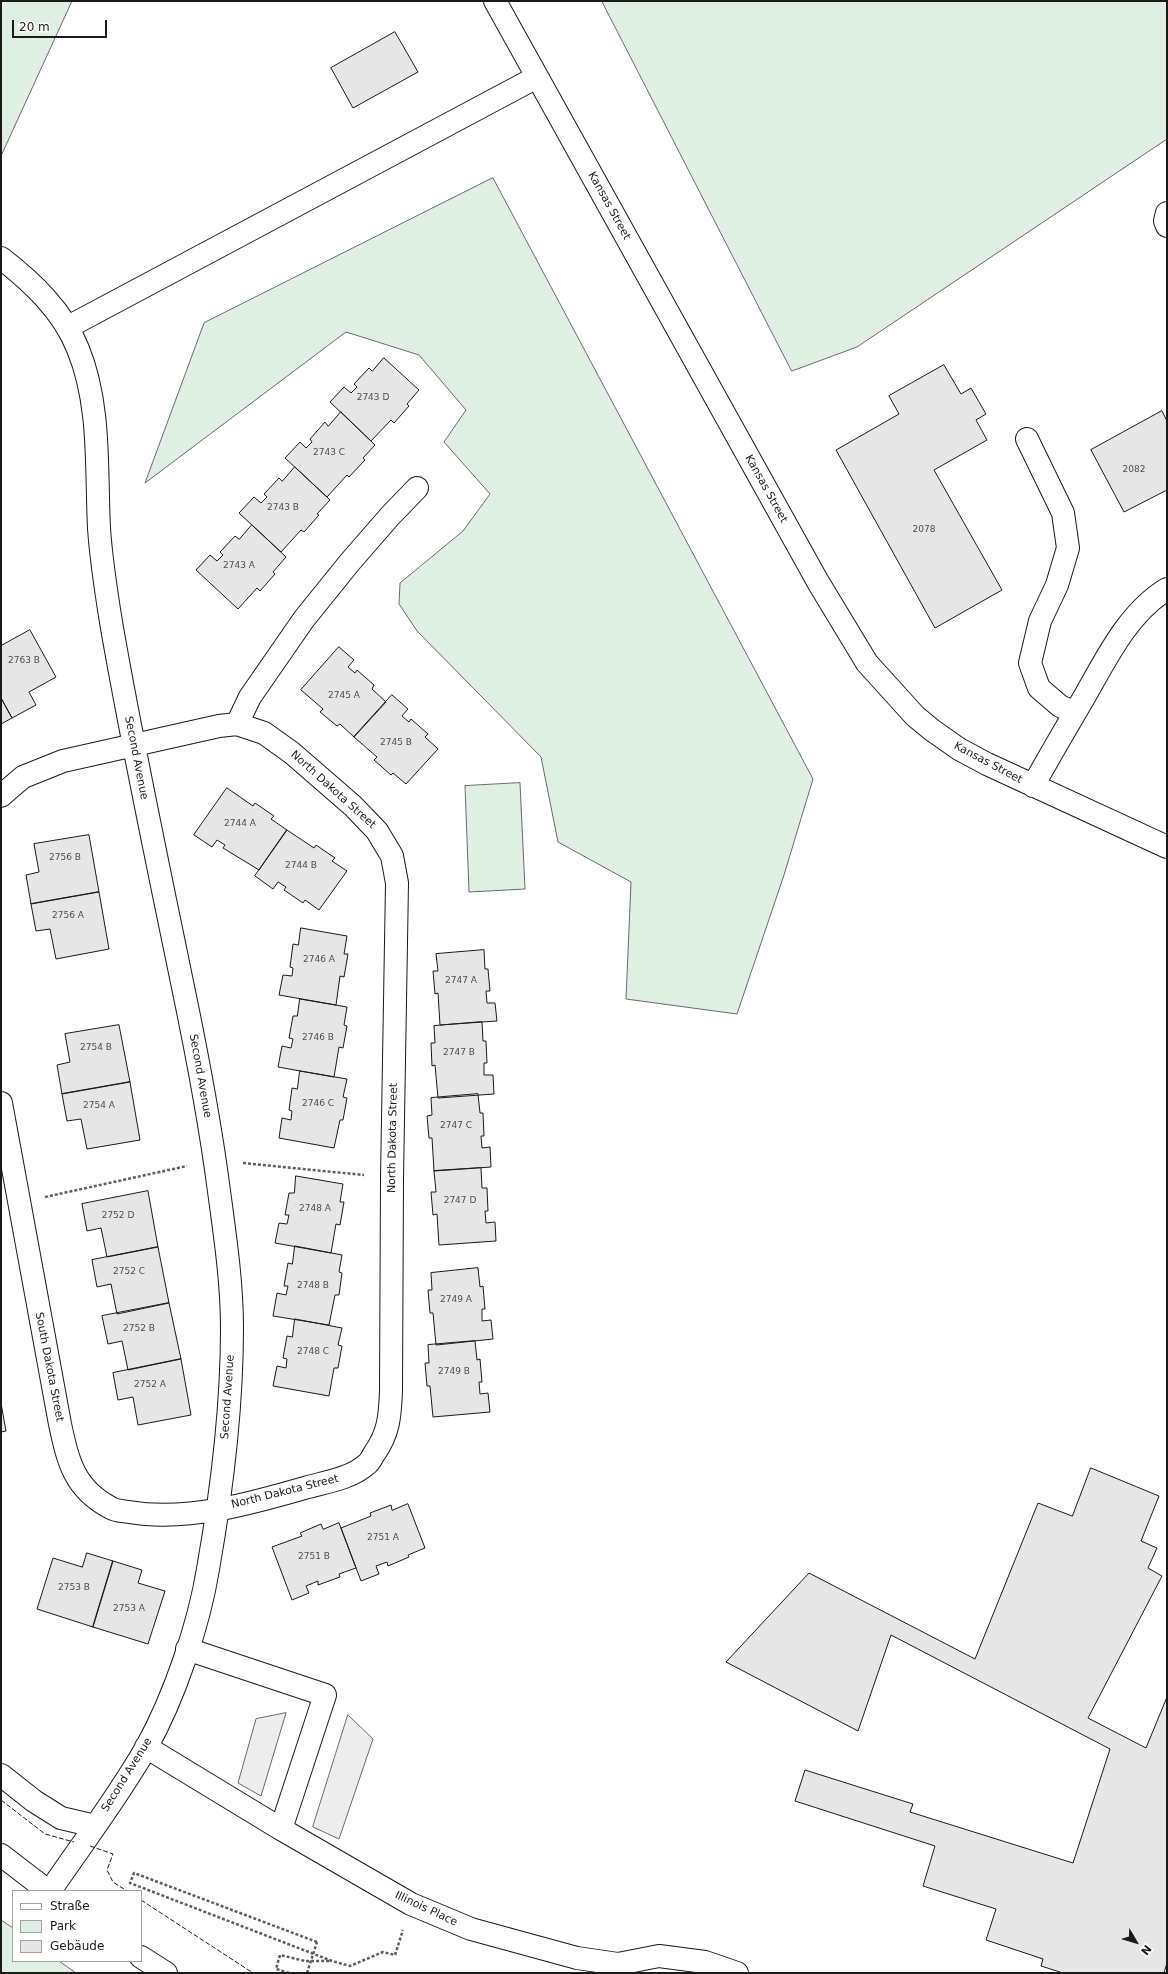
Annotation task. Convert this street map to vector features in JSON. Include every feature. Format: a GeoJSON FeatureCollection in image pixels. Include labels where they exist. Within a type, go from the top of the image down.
{"type":"FeatureCollection","features":[{"type":"Feature","properties":{"kind":"street","name":"Kansas Street"},"geometry":{"type":"LineString","coordinates":[[495,1],[814,575],[867,663],[888,689],[914,716],[958,749],[1032,786],[1167,847]]}},
{"type":"Feature","properties":{"kind":"street"},"geometry":{"type":"LineString","coordinates":[[68,327],[538,77]]}},
{"type":"Feature","properties":{"kind":"street"},"geometry":{"type":"LineString","coordinates":[[1167,213],[1164,221],[1167,226]]}},
{"type":"Feature","properties":{"kind":"street","name":"Second Avenue"},"geometry":{"type":"LineString","coordinates":[[1,258],[19,272],[50,302],[68,327],[80,351],[88,382],[96,426],[99,534],[103,572],[133,745],[199,1061],[227,1250],[232,1326],[229,1403],[217,1509],[200,1608],[169,1698],[146,1747],[95,1826],[50,1890]]}},
{"type":"Feature","properties":{"kind":"street"},"geometry":{"type":"LineString","coordinates":[[1027,440],[1063,513],[1068,548],[1057,585],[1040,621],[1030,663],[1040,688],[1060,706],[1075,713]]}},
{"type":"Feature","properties":{"kind":"street"},"geometry":{"type":"LineString","coordinates":[[237,724],[250,697],[304,619],[350,562],[390,516],[417,488]]}},
{"type":"Feature","properties":{"kind":"street"},"geometry":{"type":"LineString","coordinates":[[1032,786],[1131,622],[1160,593],[1167,589]]}},
{"type":"Feature","properties":{"kind":"street","name":"North Dakota Street"},"geometry":{"type":"LineString","coordinates":[[133,745],[219,726],[237,724],[264,733],[292,753],[354,806],[378,831],[392,856],[397,883],[392,1178],[391,1391],[389,1424],[381,1445],[368,1464],[344,1477],[262,1500],[217,1509]]}},
{"type":"Feature","properties":{"kind":"street"},"geometry":{"type":"LineString","coordinates":[[1,796],[23,777],[63,760],[133,745]]}},
{"type":"Feature","properties":{"kind":"street","name":"South Dakota Street"},"geometry":{"type":"LineString","coordinates":[[1,1103],[60,1424],[69,1462],[83,1487],[112,1509],[138,1513],[168,1514],[217,1509]]}},
{"type":"Feature","properties":{"kind":"street"},"geometry":{"type":"LineString","coordinates":[[187,1648],[325,1695],[281,1829]]}},
{"type":"Feature","properties":{"kind":"street","name":"Illinois Place"},"geometry":{"type":"LineString","coordinates":[[146,1747],[281,1829],[411,1904],[471,1929],[616,1968],[659,1956],[705,1962],[737,1973]]}},
{"type":"Feature","properties":{"kind":"street"},"geometry":{"type":"LineString","coordinates":[[1,1775],[34,1801],[61,1818],[95,1826]]}},
{"type":"Feature","properties":{"kind":"street"},"geometry":{"type":"LineString","coordinates":[[1,1855],[48,1890]]}},
{"type":"Feature","properties":{"kind":"street"},"geometry":{"type":"LineString","coordinates":[[142,1958],[166,1973]]}},
{"type":"Feature","properties":{"kind":"path"},"geometry":{"type":"LineString","coordinates":[[307,1973],[317,1942],[134,1873],[130,1883],[332,1961],[350,1966],[383,1952],[395,1955],[411,1904]]}},
{"type":"Feature","properties":{"kind":"path"},"geometry":{"type":"LineString","coordinates":[[289,1973],[276,1969],[280,1955],[305,1961],[332,1961]]}},
{"type":"Feature","properties":{"kind":"green space"},"geometry":{"type":"Polygon","coordinates":[[[1,1],[72,1],[1,156],[1,1]]]}},
{"type":"Feature","properties":{"kind":"green space"},"geometry":{"type":"Polygon","coordinates":[[[602,1],[1167,1],[1167,139],[857,347],[792,371],[602,1]]]}},
{"type":"Feature","properties":{"kind":"green space"},"geometry":{"type":"Polygon","coordinates":[[[493,178],[813,779],[784,875],[737,1014],[626,999],[631,882],[558,842],[541,757],[417,631],[399,604],[400,583],[463,531],[490,494],[444,442],[466,410],[419,355],[346,332],[145,483],[204,323],[493,178]]]}},
{"type":"Feature","properties":{"kind":"green space"},"geometry":{"type":"Polygon","coordinates":[[[520,783],[525,889],[469,892],[465,786],[520,783]]]}},
{"type":"Feature","properties":{"kind":"green space"},"geometry":{"type":"Polygon","coordinates":[[[1,1920],[12,1927],[12,1962],[60,1962],[76,1973],[1,1973],[1,1920]]]}},
{"type":"Feature","properties":{"kind":"shaded area"},"geometry":{"type":"Polygon","coordinates":[[[286,1713],[261,1796],[238,1783],[256,1719],[286,1713]]]}},
{"type":"Feature","properties":{"kind":"shaded area"},"geometry":{"type":"Polygon","coordinates":[[[348,1715],[373,1739],[339,1839],[313,1827],[348,1715]]]}},
{"type":"Feature","properties":{"kind":"building"},"geometry":{"type":"Polygon","coordinates":[[[395,32],[418,72],[353,108],[331,68],[395,32]]]}},
{"type":"Feature","properties":{"kind":"building"},"geometry":{"type":"Polygon","coordinates":[[[384,358],[419,390],[407,404],[409,406],[394,423],[391,420],[371,441],[330,402],[344,387],[351,393],[357,387],[354,384],[369,368],[372,371],[384,358]]]}},
{"type":"Feature","properties":{"kind":"building"},"geometry":{"type":"Polygon","coordinates":[[[944,365],[961,394],[971,388],[986,414],[976,420],[987,440],[934,470],[1002,590],[935,628],[836,450],[899,414],[889,396],[944,365]]]}},
{"type":"Feature","properties":{"kind":"building"},"geometry":{"type":"Polygon","coordinates":[[[1162,411],[1167,421],[1167,490],[1124,512],[1091,450],[1162,411]]]}},
{"type":"Feature","properties":{"kind":"building"},"geometry":{"type":"Polygon","coordinates":[[[341,412],[375,445],[363,458],[365,460],[349,477],[347,475],[327,497],[285,458],[300,442],[306,448],[312,442],[310,439],[325,422],[328,426],[341,412]]]}},
{"type":"Feature","properties":{"kind":"building"},"geometry":{"type":"Polygon","coordinates":[[[295,467],[330,500],[317,514],[319,515],[304,532],[301,530],[281,552],[239,513],[254,497],[261,503],[267,497],[264,494],[279,478],[282,481],[295,467]]]}},
{"type":"Feature","properties":{"kind":"building"},"geometry":{"type":"Polygon","coordinates":[[[252,525],[286,557],[273,572],[275,574],[260,591],[257,588],[238,609],[196,570],[210,555],[217,561],[223,555],[220,552],[235,536],[239,539],[252,525]]]}},
{"type":"Feature","properties":{"kind":"building"},"geometry":{"type":"Polygon","coordinates":[[[30,630],[56,677],[29,692],[36,705],[12,718],[1,698],[1,646],[30,630]]]}},
{"type":"Feature","properties":{"kind":"building"},"geometry":{"type":"Polygon","coordinates":[[[339,647],[354,660],[348,667],[355,673],[357,670],[374,685],[372,689],[386,702],[354,737],[340,724],[337,726],[320,712],[323,709],[301,690],[339,647]]]}},
{"type":"Feature","properties":{"kind":"building"},"geometry":{"type":"Polygon","coordinates":[[[392,695],[408,709],[402,716],[409,722],[411,719],[428,734],[425,737],[438,749],[406,784],[393,773],[391,775],[374,760],[377,757],[354,737],[392,695]]]}},
{"type":"Feature","properties":{"kind":"building"},"geometry":{"type":"Polygon","coordinates":[[[1,698],[12,718],[1,724],[1,698]]]}},
{"type":"Feature","properties":{"kind":"building"},"geometry":{"type":"Polygon","coordinates":[[[227,788],[253,806],[255,803],[274,816],[271,819],[287,830],[259,870],[223,848],[225,845],[217,840],[212,847],[194,835],[227,788]]]}},
{"type":"Feature","properties":{"kind":"building"},"geometry":{"type":"Polygon","coordinates":[[[287,830],[314,848],[316,845],[335,858],[332,861],[347,871],[319,910],[305,900],[303,903],[284,890],[286,887],[278,882],[273,889],[255,876],[287,830]]]}},
{"type":"Feature","properties":{"kind":"building"},"geometry":{"type":"Polygon","coordinates":[[[89,835],[99,892],[31,904],[26,875],[39,872],[34,844],[89,835]]]}},
{"type":"Feature","properties":{"kind":"building"},"geometry":{"type":"Polygon","coordinates":[[[99,892],[109,949],[56,959],[50,929],[36,931],[31,904],[99,892]]]}},
{"type":"Feature","properties":{"kind":"building"},"geometry":{"type":"Polygon","coordinates":[[[301,928],[347,936],[344,954],[348,954],[344,977],[340,976],[336,1005],[279,995],[283,975],[292,976],[293,968],[290,967],[293,944],[298,945],[301,928]]]}},
{"type":"Feature","properties":{"kind":"building"},"geometry":{"type":"Polygon","coordinates":[[[484,950],[485,969],[488,969],[490,991],[486,991],[487,1003],[495,1003],[497,1021],[440,1025],[438,993],[435,994],[433,971],[438,971],[436,954],[484,950]]]}},
{"type":"Feature","properties":{"kind":"building"},"geometry":{"type":"Polygon","coordinates":[[[300,999],[347,1007],[344,1025],[347,1026],[343,1048],[339,1047],[334,1077],[278,1067],[282,1046],[291,1048],[293,1039],[289,1038],[293,1016],[297,1016],[300,999]]]}},
{"type":"Feature","properties":{"kind":"building"},"geometry":{"type":"Polygon","coordinates":[[[482,1022],[483,1041],[486,1041],[487,1063],[484,1063],[484,1075],[493,1075],[494,1094],[438,1098],[435,1065],[432,1066],[431,1043],[435,1043],[434,1026],[482,1022]]]}},
{"type":"Feature","properties":{"kind":"building"},"geometry":{"type":"Polygon","coordinates":[[[119,1025],[130,1082],[62,1094],[57,1065],[70,1062],[65,1034],[119,1025]]]}},
{"type":"Feature","properties":{"kind":"building"},"geometry":{"type":"Polygon","coordinates":[[[300,1071],[347,1079],[343,1097],[347,1098],[343,1120],[340,1120],[334,1148],[279,1138],[282,1118],[291,1120],[292,1111],[289,1110],[292,1088],[297,1089],[300,1071]]]}},
{"type":"Feature","properties":{"kind":"building"},"geometry":{"type":"Polygon","coordinates":[[[130,1082],[140,1140],[87,1149],[81,1119],[67,1121],[62,1094],[130,1082]]]}},
{"type":"Feature","properties":{"kind":"building"},"geometry":{"type":"Polygon","coordinates":[[[478,1094],[480,1113],[483,1113],[484,1136],[481,1136],[482,1148],[490,1147],[491,1167],[434,1171],[432,1138],[429,1138],[427,1116],[432,1115],[431,1098],[478,1094]]]}},
{"type":"Feature","properties":{"kind":"building"},"geometry":{"type":"Polygon","coordinates":[[[481,1168],[482,1188],[487,1188],[488,1211],[485,1211],[486,1223],[495,1222],[496,1241],[439,1245],[437,1214],[433,1215],[431,1192],[436,1192],[434,1171],[481,1168]]]}},
{"type":"Feature","properties":{"kind":"building"},"geometry":{"type":"Polygon","coordinates":[[[296,1176],[343,1184],[340,1202],[344,1202],[340,1225],[336,1224],[331,1253],[275,1243],[279,1223],[287,1224],[289,1215],[285,1215],[289,1193],[294,1193],[296,1176]]]}},
{"type":"Feature","properties":{"kind":"building"},"geometry":{"type":"Polygon","coordinates":[[[148,1191],[158,1247],[107,1257],[101,1228],[87,1231],[82,1204],[148,1191]]]}},
{"type":"Feature","properties":{"kind":"building"},"geometry":{"type":"Polygon","coordinates":[[[295,1246],[342,1255],[339,1272],[342,1273],[339,1295],[335,1295],[329,1325],[273,1316],[277,1293],[286,1295],[288,1286],[284,1286],[288,1263],[292,1264],[295,1246]]]}},
{"type":"Feature","properties":{"kind":"building"},"geometry":{"type":"Polygon","coordinates":[[[158,1247],[169,1303],[117,1314],[111,1284],[97,1287],[92,1260],[158,1247]]]}},
{"type":"Feature","properties":{"kind":"building"},"geometry":{"type":"Polygon","coordinates":[[[478,1268],[480,1287],[483,1286],[485,1309],[482,1309],[482,1321],[491,1320],[493,1339],[436,1345],[433,1313],[430,1313],[428,1290],[432,1290],[431,1273],[478,1268]]]}},
{"type":"Feature","properties":{"kind":"building"},"geometry":{"type":"Polygon","coordinates":[[[169,1303],[181,1359],[128,1370],[122,1341],[108,1344],[102,1316],[169,1303]]]}},
{"type":"Feature","properties":{"kind":"building"},"geometry":{"type":"Polygon","coordinates":[[[295,1319],[342,1328],[338,1345],[342,1346],[338,1368],[334,1368],[329,1396],[273,1386],[277,1366],[286,1368],[287,1359],[283,1358],[287,1336],[292,1337],[295,1319]]]}},
{"type":"Feature","properties":{"kind":"building"},"geometry":{"type":"Polygon","coordinates":[[[475,1341],[477,1360],[480,1359],[482,1382],[479,1382],[480,1394],[488,1393],[490,1412],[433,1417],[430,1386],[427,1386],[425,1363],[429,1363],[428,1345],[475,1341]]]}},
{"type":"Feature","properties":{"kind":"building"},"geometry":{"type":"Polygon","coordinates":[[[181,1359],[191,1415],[138,1425],[133,1397],[118,1400],[113,1373],[181,1359]]]}},
{"type":"Feature","properties":{"kind":"building"},"geometry":{"type":"Polygon","coordinates":[[[1,1403],[6,1431],[1,1432],[1,1403]]]}},
{"type":"Feature","properties":{"kind":"building"},"geometry":{"type":"Polygon","coordinates":[[[1091,1468],[1159,1496],[1141,1541],[1157,1548],[1148,1568],[1162,1576],[1088,1718],[1146,1748],[1167,1697],[1167,1963],[1164,1973],[1063,1973],[1041,1966],[1043,1959],[986,1940],[996,1909],[923,1886],[935,1846],[795,1801],[805,1770],[913,1804],[910,1812],[1073,1863],[1110,1749],[891,1635],[858,1731],[726,1662],[809,1573],[975,1659],[1038,1503],[1072,1516],[1091,1468]]]}},
{"type":"Feature","properties":{"kind":"building"},"geometry":{"type":"Polygon","coordinates":[[[408,1504],[425,1548],[388,1566],[387,1562],[376,1566],[379,1574],[361,1581],[341,1528],[371,1516],[370,1513],[391,1505],[392,1510],[408,1504]]]}},
{"type":"Feature","properties":{"kind":"building"},"geometry":{"type":"Polygon","coordinates":[[[339,1523],[356,1568],[339,1574],[340,1577],[318,1585],[318,1581],[306,1586],[309,1593],[292,1600],[272,1547],[302,1536],[300,1533],[321,1524],[323,1529],[339,1523]]]}},
{"type":"Feature","properties":{"kind":"building"},"geometry":{"type":"Polygon","coordinates":[[[87,1553],[113,1561],[93,1627],[37,1609],[53,1558],[82,1567],[87,1553]]]}},
{"type":"Feature","properties":{"kind":"building"},"geometry":{"type":"Polygon","coordinates":[[[113,1561],[142,1570],[138,1583],[165,1591],[148,1644],[93,1627],[113,1561]]]}},
{"type":"Feature","properties":{"kind":"fence"},"geometry":{"type":"LineString","coordinates":[[1,1800],[45,1834],[74,1842]]}},
{"type":"Feature","properties":{"kind":"fence"},"geometry":{"type":"LineString","coordinates":[[90,1846],[113,1854],[107,1870],[113,1882],[125,1890]]}},
{"type":"Feature","properties":{"kind":"fence"},"geometry":{"type":"LineString","coordinates":[[142,1901],[253,1973]]}}]}
